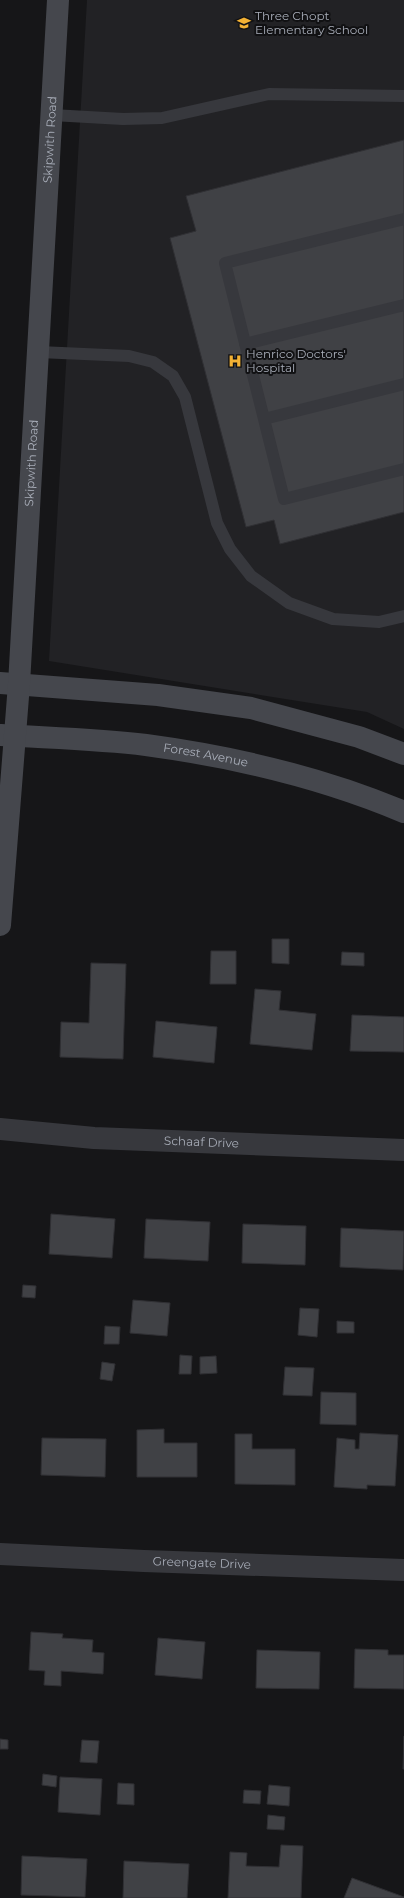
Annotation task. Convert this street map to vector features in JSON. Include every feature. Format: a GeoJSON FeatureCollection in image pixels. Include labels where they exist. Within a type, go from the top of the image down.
{"type":"FeatureCollection","features":[{"type":"Feature","properties":{"kind":"main road","name":"Skipwith Road"},"geometry":{"type":"LineString","coordinates":[[0,925],[10,683],[39,352],[58,0]]}},
{"type":"Feature","properties":{"kind":"main road"},"geometry":{"type":"LineString","coordinates":[[10,683],[158,695],[251,708],[358,737],[404,754]]}},
{"type":"Feature","properties":{"kind":"main road","name":"Forest Avenue"},"geometry":{"type":"LineString","coordinates":[[8,736],[146,745],[251,763],[313,778],[367,796],[404,812]]}},
{"type":"Feature","properties":{"kind":"street","name":"Schaaf Drive"},"geometry":{"type":"LineString","coordinates":[[0,1129],[94,1138],[404,1150]]}},
{"type":"Feature","properties":{"kind":"street","name":"Greengate Drive"},"geometry":{"type":"LineString","coordinates":[[0,1554],[144,1562],[404,1570]]}},
{"type":"Feature","properties":{"kind":"lane"},"geometry":{"type":"LineString","coordinates":[[52,115],[123,119],[162,118],[269,94],[404,96]]}},
{"type":"Feature","properties":{"kind":"lane"},"geometry":{"type":"LineString","coordinates":[[404,219],[225,263],[284,499],[404,469]]}},
{"type":"Feature","properties":{"kind":"lane"},"geometry":{"type":"LineString","coordinates":[[245,344],[404,305]]}},
{"type":"Feature","properties":{"kind":"lane"},"geometry":{"type":"LineString","coordinates":[[39,352],[129,356],[153,362],[173,376],[185,397],[217,523],[230,549],[251,576],[289,603],[333,619],[379,622],[404,616]]}},
{"type":"Feature","properties":{"kind":"lane"},"geometry":{"type":"LineString","coordinates":[[264,419],[404,384]]}},
{"type":"Feature","properties":{"kind":"shaded area","name":"Henrico Doctors' Hospital"},"geometry":{"type":"Polygon","coordinates":[[[87,0],[404,0],[404,729],[367,712],[49,661],[87,0]]]}},
{"type":"Feature","properties":{"kind":"building"},"geometry":{"type":"Polygon","coordinates":[[[404,140],[404,512],[280,544],[274,520],[246,527],[170,238],[196,231],[186,196],[404,140]]]}},
{"type":"Feature","properties":{"kind":"building"},"geometry":{"type":"Polygon","coordinates":[[[272,939],[289,939],[289,964],[272,963],[272,939]]]}},
{"type":"Feature","properties":{"kind":"building"},"geometry":{"type":"Polygon","coordinates":[[[211,951],[236,951],[236,984],[210,984],[211,951]]]}},
{"type":"Feature","properties":{"kind":"building"},"geometry":{"type":"Polygon","coordinates":[[[342,952],[364,953],[364,966],[341,965],[342,952]]]}},
{"type":"Feature","properties":{"kind":"building"},"geometry":{"type":"Polygon","coordinates":[[[91,963],[126,964],[123,1059],[60,1057],[61,1022],[89,1023],[91,963]]]}},
{"type":"Feature","properties":{"kind":"building"},"geometry":{"type":"Polygon","coordinates":[[[255,989],[281,991],[279,1010],[316,1014],[312,1050],[250,1044],[255,989]]]}},
{"type":"Feature","properties":{"kind":"building"},"geometry":{"type":"Polygon","coordinates":[[[352,1015],[404,1017],[404,1052],[350,1051],[352,1015]]]}},
{"type":"Feature","properties":{"kind":"building"},"geometry":{"type":"Polygon","coordinates":[[[156,1021],[217,1027],[214,1063],[153,1057],[156,1021]]]}},
{"type":"Feature","properties":{"kind":"building"},"geometry":{"type":"Polygon","coordinates":[[[51,1214],[115,1219],[112,1258],[49,1254],[51,1214]]]}},
{"type":"Feature","properties":{"kind":"building"},"geometry":{"type":"Polygon","coordinates":[[[146,1219],[210,1222],[208,1261],[144,1258],[146,1219]]]}},
{"type":"Feature","properties":{"kind":"building"},"geometry":{"type":"Polygon","coordinates":[[[243,1224],[306,1226],[305,1265],[242,1263],[243,1224]]]}},
{"type":"Feature","properties":{"kind":"building"},"geometry":{"type":"Polygon","coordinates":[[[341,1228],[404,1231],[403,1270],[340,1267],[341,1228]]]}},
{"type":"Feature","properties":{"kind":"building"},"geometry":{"type":"Polygon","coordinates":[[[23,1285],[36,1286],[35,1298],[22,1297],[23,1285]]]}},
{"type":"Feature","properties":{"kind":"building"},"geometry":{"type":"Polygon","coordinates":[[[133,1300],[170,1303],[167,1336],[130,1333],[133,1300]]]}},
{"type":"Feature","properties":{"kind":"building"},"geometry":{"type":"Polygon","coordinates":[[[300,1308],[319,1309],[317,1337],[298,1335],[300,1308]]]}},
{"type":"Feature","properties":{"kind":"building"},"geometry":{"type":"Polygon","coordinates":[[[337,1321],[354,1322],[354,1333],[337,1333],[337,1321]]]}},
{"type":"Feature","properties":{"kind":"building"},"geometry":{"type":"Polygon","coordinates":[[[105,1326],[120,1327],[119,1344],[104,1344],[105,1326]]]}},
{"type":"Feature","properties":{"kind":"building"},"geometry":{"type":"Polygon","coordinates":[[[180,1355],[192,1356],[191,1374],[179,1374],[180,1355]]]}},
{"type":"Feature","properties":{"kind":"building"},"geometry":{"type":"Polygon","coordinates":[[[216,1356],[217,1373],[200,1374],[200,1357],[216,1356]]]}},
{"type":"Feature","properties":{"kind":"building"},"geometry":{"type":"Polygon","coordinates":[[[102,1362],[115,1364],[112,1381],[100,1379],[102,1362]]]}},
{"type":"Feature","properties":{"kind":"building"},"geometry":{"type":"Polygon","coordinates":[[[285,1367],[314,1368],[312,1396],[283,1395],[285,1367]]]}},
{"type":"Feature","properties":{"kind":"building"},"geometry":{"type":"Polygon","coordinates":[[[321,1392],[356,1393],[356,1425],[320,1424],[321,1392]]]}},
{"type":"Feature","properties":{"kind":"building"},"geometry":{"type":"Polygon","coordinates":[[[164,1429],[164,1443],[197,1443],[197,1477],[137,1477],[137,1430],[164,1429]]]}},
{"type":"Feature","properties":{"kind":"building"},"geometry":{"type":"Polygon","coordinates":[[[360,1433],[398,1435],[395,1486],[367,1485],[367,1489],[334,1487],[337,1438],[355,1440],[355,1449],[359,1449],[360,1433]]]}},
{"type":"Feature","properties":{"kind":"building"},"geometry":{"type":"Polygon","coordinates":[[[235,1434],[252,1434],[252,1449],[295,1449],[295,1485],[235,1484],[235,1434]]]}},
{"type":"Feature","properties":{"kind":"building"},"geometry":{"type":"Polygon","coordinates":[[[42,1438],[106,1439],[105,1477],[41,1475],[42,1438]]]}},
{"type":"Feature","properties":{"kind":"building"},"geometry":{"type":"Polygon","coordinates":[[[31,1632],[63,1634],[62,1638],[93,1640],[92,1652],[104,1653],[103,1674],[61,1671],[61,1686],[44,1685],[45,1671],[29,1670],[31,1632]]]}},
{"type":"Feature","properties":{"kind":"building"},"geometry":{"type":"Polygon","coordinates":[[[158,1638],[205,1642],[202,1679],[155,1675],[158,1638]]]}},
{"type":"Feature","properties":{"kind":"building"},"geometry":{"type":"Polygon","coordinates":[[[355,1649],[388,1650],[388,1655],[404,1655],[404,1689],[354,1688],[355,1649]]]}},
{"type":"Feature","properties":{"kind":"building"},"geometry":{"type":"Polygon","coordinates":[[[257,1650],[320,1652],[319,1689],[256,1688],[257,1650]]]}},
{"type":"Feature","properties":{"kind":"building"},"geometry":{"type":"Polygon","coordinates":[[[404,1736],[404,1769],[403,1769],[404,1736]]]}},
{"type":"Feature","properties":{"kind":"building"},"geometry":{"type":"Polygon","coordinates":[[[0,1739],[8,1740],[8,1749],[0,1749],[0,1739]]]}},
{"type":"Feature","properties":{"kind":"building"},"geometry":{"type":"Polygon","coordinates":[[[82,1740],[99,1741],[97,1763],[80,1762],[82,1740]]]}},
{"type":"Feature","properties":{"kind":"building"},"geometry":{"type":"Polygon","coordinates":[[[43,1774],[57,1776],[56,1787],[42,1785],[43,1774]]]}},
{"type":"Feature","properties":{"kind":"building"},"geometry":{"type":"Polygon","coordinates":[[[60,1777],[102,1779],[100,1815],[58,1812],[60,1777]]]}},
{"type":"Feature","properties":{"kind":"building"},"geometry":{"type":"Polygon","coordinates":[[[118,1783],[134,1784],[134,1805],[117,1804],[118,1783]]]}},
{"type":"Feature","properties":{"kind":"building"},"geometry":{"type":"Polygon","coordinates":[[[269,1785],[290,1787],[289,1806],[267,1804],[269,1785]]]}},
{"type":"Feature","properties":{"kind":"building"},"geometry":{"type":"Polygon","coordinates":[[[244,1790],[261,1791],[260,1804],[243,1803],[244,1790]]]}},
{"type":"Feature","properties":{"kind":"building"},"geometry":{"type":"Polygon","coordinates":[[[268,1815],[285,1817],[284,1830],[267,1829],[268,1815]]]}},
{"type":"Feature","properties":{"kind":"building"},"geometry":{"type":"Polygon","coordinates":[[[281,1845],[303,1846],[301,1898],[228,1898],[230,1852],[247,1853],[246,1866],[279,1867],[281,1845]]]}},
{"type":"Feature","properties":{"kind":"building"},"geometry":{"type":"Polygon","coordinates":[[[22,1856],[87,1859],[85,1897],[21,1895],[22,1856]]]}},
{"type":"Feature","properties":{"kind":"building"},"geometry":{"type":"Polygon","coordinates":[[[124,1861],[189,1864],[187,1898],[123,1898],[124,1861]]]}},
{"type":"Feature","properties":{"kind":"building"},"geometry":{"type":"Polygon","coordinates":[[[352,1878],[404,1897],[404,1898],[344,1898],[352,1878]]]}},
{"type":"Feature","properties":{"kind":"place","name":"Three Chopt Elementary School"},"geometry":{"type":"Point","coordinates":[244,23]}},
{"type":"Feature","properties":{"kind":"place","name":"Henrico Doctors' Hospital"},"geometry":{"type":"Point","coordinates":[235,361]}}]}
